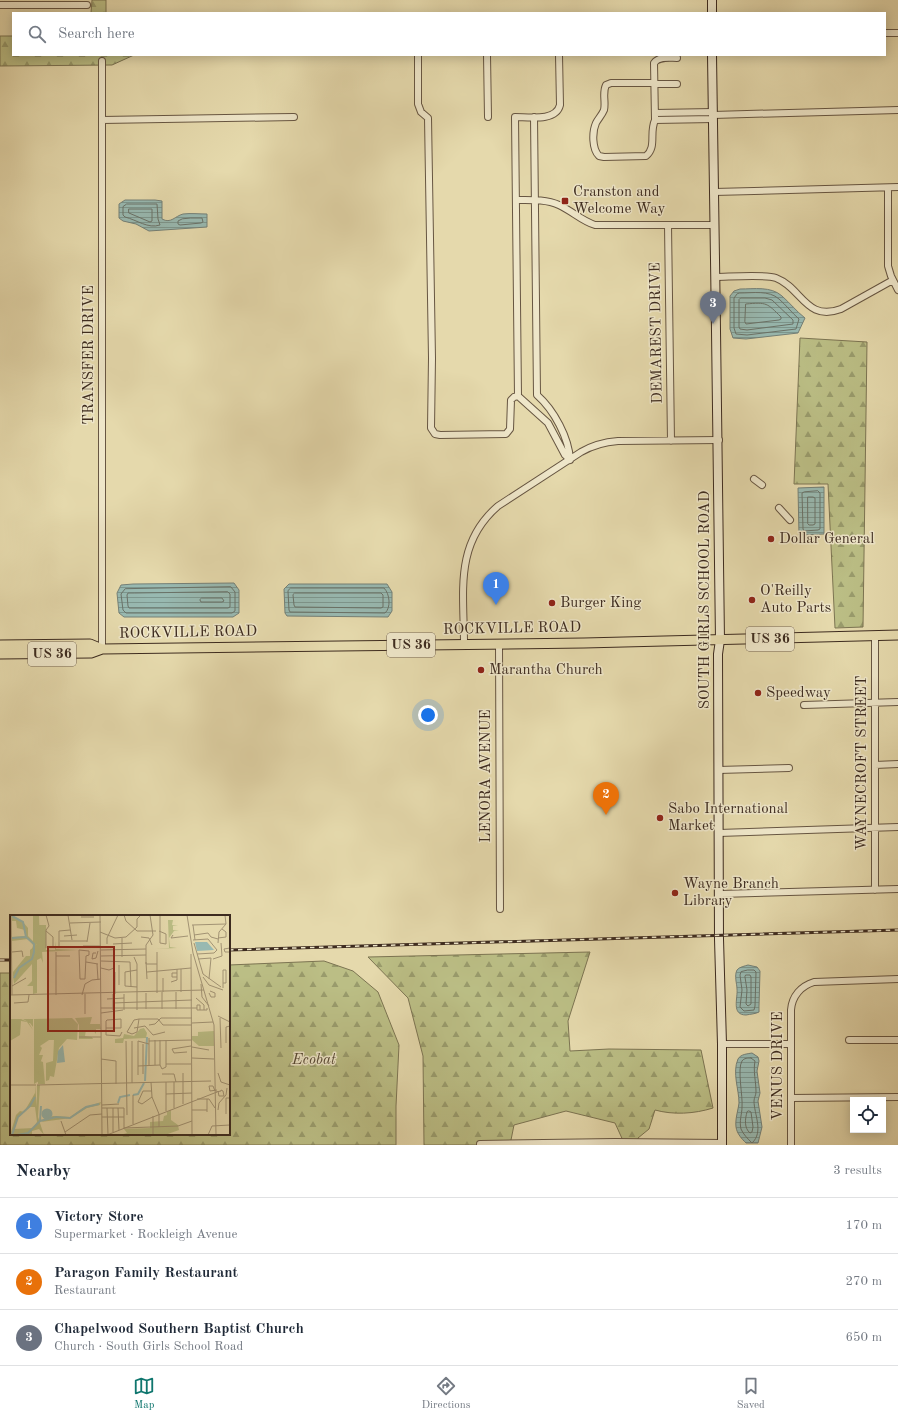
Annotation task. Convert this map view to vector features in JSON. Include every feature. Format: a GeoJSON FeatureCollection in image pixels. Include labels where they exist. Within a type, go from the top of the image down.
{"type":"FeatureCollection","features":[{"type":"Feature","properties":{"kind":"main road"},"geometry":{"type":"LineString","coordinates":[[712,0],[712,12]]}},
{"type":"Feature","properties":{"kind":"main road","name":"SOUTH GIRLS SCHOOL ROAD"},"geometry":{"type":"LineString","coordinates":[[712,56],[719,440],[720,640],[718,654],[718,770],[722,1144]]}},
{"type":"Feature","properties":{"kind":"main road","name":"ROCKVILLE ROAD"},"geometry":{"type":"LineString","coordinates":[[0,654],[91,653],[102,649],[720,640],[898,635]]}},
{"type":"Feature","properties":{"kind":"main road","name":"ROCKVILLE ROAD"},"geometry":{"type":"LineString","coordinates":[[0,645],[90,644],[102,649]]}},
{"type":"Feature","properties":{"kind":"street"},"geometry":{"type":"LineString","coordinates":[[0,5],[61,3],[87,5]]}},
{"type":"Feature","properties":{"kind":"street"},"geometry":{"type":"LineString","coordinates":[[886,33],[898,33]]}},
{"type":"Feature","properties":{"kind":"street"},"geometry":{"type":"LineString","coordinates":[[418,56],[418,104],[421,112],[428,118],[432,358],[431,428],[435,434],[440,435],[504,434],[509,432],[511,427],[511,400],[518,396]]}},
{"type":"Feature","properties":{"kind":"street"},"geometry":{"type":"LineString","coordinates":[[488,56],[488,117]]}},
{"type":"Feature","properties":{"kind":"street"},"geometry":{"type":"LineString","coordinates":[[559,56],[559,107],[557,112],[554,115],[546,116],[515,117],[518,396],[548,423],[565,455],[570,460]]}},
{"type":"Feature","properties":{"kind":"street"},"geometry":{"type":"LineString","coordinates":[[677,58],[661,58],[656,60],[654,63],[654,84],[655,120],[652,126],[652,148],[646,156],[599,156],[594,149],[594,130],[597,120],[604,109],[604,90],[606,85],[611,83],[654,84],[677,84]]}},
{"type":"Feature","properties":{"kind":"street","name":"TRANSFER DRIVE"},"geometry":{"type":"LineString","coordinates":[[102,61],[102,649]]}},
{"type":"Feature","properties":{"kind":"street"},"geometry":{"type":"LineString","coordinates":[[655,120],[713,116],[898,110]]}},
{"type":"Feature","properties":{"kind":"street"},"geometry":{"type":"LineString","coordinates":[[655,113],[713,116]]}},
{"type":"Feature","properties":{"kind":"street"},"geometry":{"type":"LineString","coordinates":[[102,120],[294,117]]}},
{"type":"Feature","properties":{"kind":"street"},"geometry":{"type":"LineString","coordinates":[[534,117],[537,395],[558,420],[570,453],[570,460]]}},
{"type":"Feature","properties":{"kind":"street"},"geometry":{"type":"LineString","coordinates":[[714,192],[898,187]]}},
{"type":"Feature","properties":{"kind":"street"},"geometry":{"type":"LineString","coordinates":[[888,188],[888,264],[890,274],[898,290]]}},
{"type":"Feature","properties":{"kind":"street"},"geometry":{"type":"LineString","coordinates":[[516,200],[535,200],[559,205],[587,222],[595,225],[714,225]]}},
{"type":"Feature","properties":{"kind":"street","name":"DEMAREST DRIVE"},"geometry":{"type":"LineString","coordinates":[[668,225],[671,440]]}},
{"type":"Feature","properties":{"kind":"street"},"geometry":{"type":"LineString","coordinates":[[715,277],[774,277],[784,282],[812,308],[826,312],[835,312],[893,280]]}},
{"type":"Feature","properties":{"kind":"street"},"geometry":{"type":"LineString","coordinates":[[464,644],[464,569],[467,553],[475,534],[485,519],[498,506],[570,460],[602,443],[618,441],[719,440]]}},
{"type":"Feature","properties":{"kind":"street"},"geometry":{"type":"LineString","coordinates":[[754,479],[762,485]]}},
{"type":"Feature","properties":{"kind":"street"},"geometry":{"type":"LineString","coordinates":[[779,508],[790,520]]}},
{"type":"Feature","properties":{"kind":"street","name":"WAYNECROFT STREET"},"geometry":{"type":"LineString","coordinates":[[875,636],[875,890]]}},
{"type":"Feature","properties":{"kind":"street","name":"LENORA AVENUE"},"geometry":{"type":"LineString","coordinates":[[499,643],[500,909]]}},
{"type":"Feature","properties":{"kind":"street"},"geometry":{"type":"LineString","coordinates":[[804,705],[898,702]]}},
{"type":"Feature","properties":{"kind":"street"},"geometry":{"type":"LineString","coordinates":[[875,765],[898,764]]}},
{"type":"Feature","properties":{"kind":"street"},"geometry":{"type":"LineString","coordinates":[[718,770],[789,768]]}},
{"type":"Feature","properties":{"kind":"street"},"geometry":{"type":"LineString","coordinates":[[719,834],[898,827]]}},
{"type":"Feature","properties":{"kind":"street"},"geometry":{"type":"LineString","coordinates":[[720,894],[898,889]]}},
{"type":"Feature","properties":{"kind":"street","name":"VENUS DRIVE"},"geometry":{"type":"LineString","coordinates":[[791,1145],[791,1004],[794,997],[799,990],[808,984],[817,982],[898,979]]}},
{"type":"Feature","properties":{"kind":"street"},"geometry":{"type":"LineString","coordinates":[[849,1040],[898,1040]]}},
{"type":"Feature","properties":{"kind":"street"},"geometry":{"type":"LineString","coordinates":[[722,1044],[791,1044]]}},
{"type":"Feature","properties":{"kind":"street"},"geometry":{"type":"LineString","coordinates":[[791,1098],[898,1097]]}},
{"type":"Feature","properties":{"kind":"street"},"geometry":{"type":"LineString","coordinates":[[480,1144],[722,1144]]}},
{"type":"Feature","properties":{"kind":"green space"},"geometry":{"type":"Polygon","coordinates":[[[92,0],[106,0],[106,12],[91,12],[92,0]]]}},
{"type":"Feature","properties":{"kind":"green space"},"geometry":{"type":"Polygon","coordinates":[[[0,36],[12,36],[12,56],[132,56],[112,65],[0,66],[0,36]]]}},
{"type":"Feature","properties":{"kind":"green space"},"geometry":{"type":"Polygon","coordinates":[[[800,338],[867,342],[863,627],[835,628],[828,484],[794,484],[800,338]]]}},
{"type":"Feature","properties":{"kind":"green space"},"geometry":{"type":"Polygon","coordinates":[[[590,952],[568,1021],[570,1051],[609,1049],[701,1050],[713,1108],[698,1112],[684,1113],[669,1113],[655,1110],[649,1129],[638,1138],[639,1145],[625,1145],[615,1123],[566,1111],[514,1125],[510,1145],[424,1145],[423,1056],[408,998],[368,957],[590,952]]]}},
{"type":"Feature","properties":{"kind":"green space","name":"Ecobat"},"geometry":{"type":"Polygon","coordinates":[[[324,961],[353,971],[378,992],[399,1045],[396,1145],[0,1145],[0,973],[10,973],[10,1135],[230,1135],[230,965],[324,961]]]}},
{"type":"Feature","properties":{"kind":"water"},"geometry":{"type":"Polygon","coordinates":[[[125,200],[162,201],[162,219],[168,221],[183,214],[207,214],[207,227],[149,231],[136,224],[123,221],[119,218],[119,204],[125,200]]]}},
{"type":"Feature","properties":{"kind":"water"},"geometry":{"type":"Polygon","coordinates":[[[740,289],[768,289],[782,296],[805,318],[798,333],[746,339],[733,338],[730,329],[730,296],[734,291],[740,289]]]}},
{"type":"Feature","properties":{"kind":"water"},"geometry":{"type":"Polygon","coordinates":[[[824,487],[824,534],[799,535],[798,488],[824,487]]]}},
{"type":"Feature","properties":{"kind":"water"},"geometry":{"type":"Polygon","coordinates":[[[234,583],[239,590],[239,613],[233,617],[124,617],[119,613],[117,593],[121,585],[234,583]]]}},
{"type":"Feature","properties":{"kind":"water"},"geometry":{"type":"Polygon","coordinates":[[[289,584],[387,584],[392,592],[392,611],[388,617],[287,616],[285,613],[284,589],[289,584]]]}},
{"type":"Feature","properties":{"kind":"water"},"geometry":{"type":"Polygon","coordinates":[[[748,965],[757,967],[760,971],[759,1012],[746,1015],[738,1012],[736,1005],[736,975],[738,969],[748,965]]]}},
{"type":"Feature","properties":{"kind":"water"},"geometry":{"type":"Polygon","coordinates":[[[752,1053],[758,1057],[759,1061],[757,1071],[760,1093],[758,1101],[762,1127],[758,1143],[746,1143],[741,1138],[736,1127],[739,1098],[736,1081],[736,1064],[739,1057],[744,1054],[752,1053]]]}},
{"type":"Feature","properties":{"kind":"railway"},"geometry":{"type":"LineString","coordinates":[[230,950],[898,930]]}},
{"type":"Feature","properties":{"kind":"railway"},"geometry":{"type":"LineString","coordinates":[[0,960],[10,960]]}},
{"type":"Feature","properties":{"kind":"place","name":"Cranston and Welcome Way"},"geometry":{"type":"Point","coordinates":[565,201]}},
{"type":"Feature","properties":{"kind":"place","name":"Chapelwood Southern Baptist Church"},"geometry":{"type":"Point","coordinates":[713,324]}},
{"type":"Feature","properties":{"kind":"place","name":"Dollar General"},"geometry":{"type":"Point","coordinates":[771,539]}},
{"type":"Feature","properties":{"kind":"place","name":"O'Reilly Auto Parts"},"geometry":{"type":"Point","coordinates":[752,600]}},
{"type":"Feature","properties":{"kind":"place","name":"Burger King"},"geometry":{"type":"Point","coordinates":[552,603]}},
{"type":"Feature","properties":{"kind":"place","name":"Victory Store"},"geometry":{"type":"Point","coordinates":[496,605]}},
{"type":"Feature","properties":{"kind":"place","name":"Marantha Church"},"geometry":{"type":"Point","coordinates":[481,670]}},
{"type":"Feature","properties":{"kind":"place","name":"Speedway"},"geometry":{"type":"Point","coordinates":[758,693]}},
{"type":"Feature","properties":{"kind":"place","name":"Paragon Family Restaurant"},"geometry":{"type":"Point","coordinates":[606,815]}},
{"type":"Feature","properties":{"kind":"place","name":"Sabo International Market"},"geometry":{"type":"Point","coordinates":[660,818]}},
{"type":"Feature","properties":{"kind":"place","name":"Wayne Branch Library"},"geometry":{"type":"Point","coordinates":[675,893]}}]}
